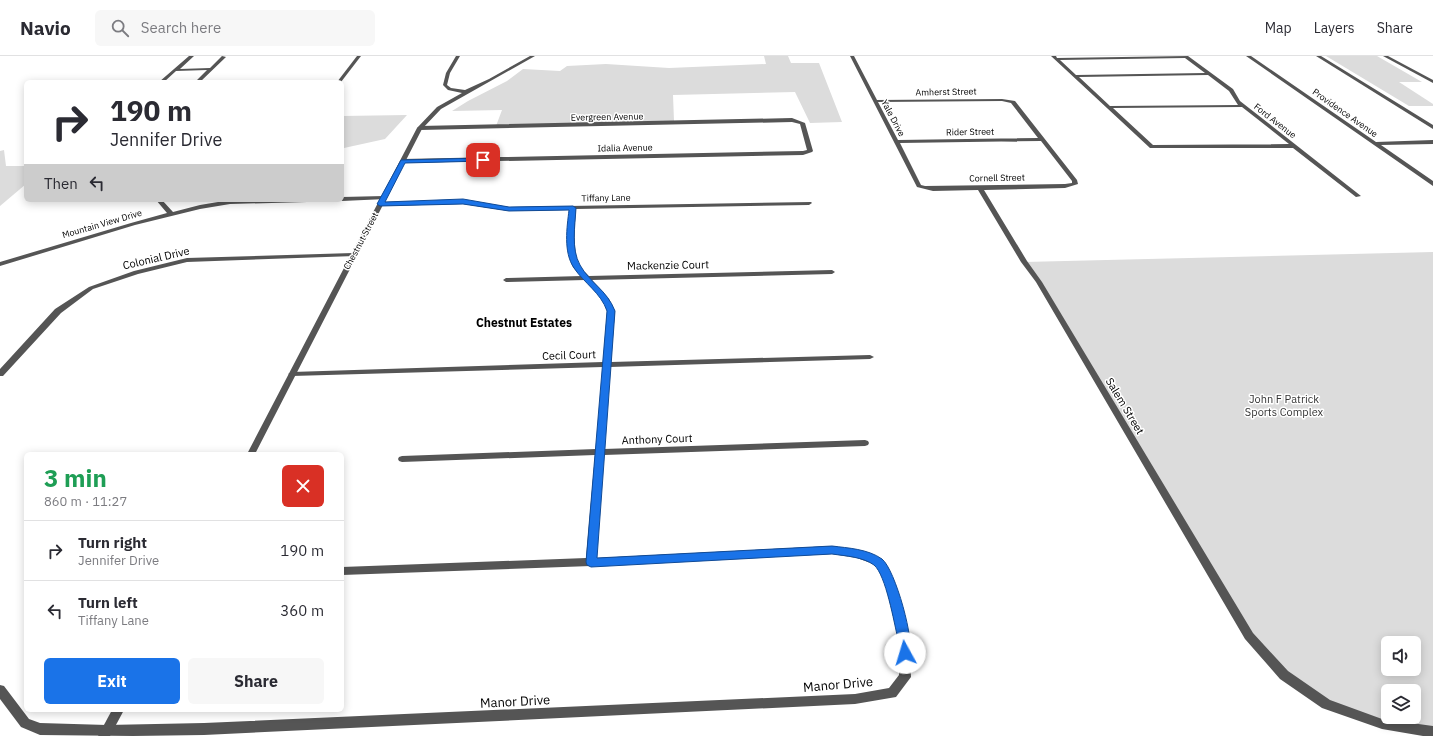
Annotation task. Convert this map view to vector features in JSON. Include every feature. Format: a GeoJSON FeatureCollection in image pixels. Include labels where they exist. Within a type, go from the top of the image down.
{"type":"FeatureCollection","features":[{"type":"Feature","properties":{"kind":"street"},"geometry":{"type":"LineString","coordinates":[[164,80],[192,56]]}},
{"type":"Feature","properties":{"kind":"street"},"geometry":{"type":"LineString","coordinates":[[341,80],[359,56]]}},
{"type":"Feature","properties":{"kind":"street"},"geometry":{"type":"LineString","coordinates":[[458,56],[448,73],[445,85],[450,89],[466,92]]}},
{"type":"Feature","properties":{"kind":"street","name":"Chestnut Street"},"geometry":{"type":"LineString","coordinates":[[251,452],[420,128],[435,110],[533,56]]}},
{"type":"Feature","properties":{"kind":"street","name":"Yale Drive"},"geometry":{"type":"LineString","coordinates":[[852,56],[896,142],[922,187]]}},
{"type":"Feature","properties":{"kind":"street","name":"Providence Avenue"},"geometry":{"type":"LineString","coordinates":[[1248,56],[1433,184]]}},
{"type":"Feature","properties":{"kind":"street"},"geometry":{"type":"LineString","coordinates":[[1318,56],[1433,127]]}},
{"type":"Feature","properties":{"kind":"street"},"geometry":{"type":"LineString","coordinates":[[1385,56],[1433,82]]}},
{"type":"Feature","properties":{"kind":"street"},"geometry":{"type":"LineString","coordinates":[[199,80],[224,57]]}},
{"type":"Feature","properties":{"kind":"street"},"geometry":{"type":"LineString","coordinates":[[1055,58],[1186,57]]}},
{"type":"Feature","properties":{"kind":"street","name":"Ford Avenue"},"geometry":{"type":"LineString","coordinates":[[1186,57],[1231,90],[1238,102],[1358,196]]}},
{"type":"Feature","properties":{"kind":"street"},"geometry":{"type":"LineString","coordinates":[[1055,58],[1152,147],[1294,146]]}},
{"type":"Feature","properties":{"kind":"street"},"geometry":{"type":"LineString","coordinates":[[176,70],[211,70]]}},
{"type":"Feature","properties":{"kind":"street"},"geometry":{"type":"LineString","coordinates":[[1074,76],[1209,74]]}},
{"type":"Feature","properties":{"kind":"street"},"geometry":{"type":"LineString","coordinates":[[1427,79],[1433,78]]}},
{"type":"Feature","properties":{"kind":"street","name":"Amherst Street"},"geometry":{"type":"LineString","coordinates":[[875,101],[1002,100],[1016,105],[1043,139]]}},
{"type":"Feature","properties":{"kind":"street"},"geometry":{"type":"LineString","coordinates":[[1110,107],[1243,106]]}},
{"type":"Feature","properties":{"kind":"street","name":"Evergreen Avenue"},"geometry":{"type":"LineString","coordinates":[[420,128],[794,121]]}},
{"type":"Feature","properties":{"kind":"street","name":"Idalia Avenue"},"geometry":{"type":"LineString","coordinates":[[403,161],[803,153],[810,151],[802,123],[794,121]]}},
{"type":"Feature","properties":{"kind":"street","name":"Rider Street"},"geometry":{"type":"LineString","coordinates":[[896,142],[1043,139]]}},
{"type":"Feature","properties":{"kind":"street","name":"Cornell Street"},"geometry":{"type":"LineString","coordinates":[[922,187],[933,189],[1072,185],[1075,181],[1043,139]]}},
{"type":"Feature","properties":{"kind":"street"},"geometry":{"type":"LineString","coordinates":[[1375,144],[1433,142]]}},
{"type":"Feature","properties":{"kind":"street","name":"Salem Street"},"geometry":{"type":"LineString","coordinates":[[980,188],[1024,262],[1039,282],[1249,636],[1284,675],[1326,704],[1382,724],[1433,732]]}},
{"type":"Feature","properties":{"kind":"street"},"geometry":{"type":"LineString","coordinates":[[344,199],[382,201]]}},
{"type":"Feature","properties":{"kind":"street","name":"Tiffany Lane"},"geometry":{"type":"LineString","coordinates":[[382,201],[463,202],[509,209],[809,203]]}},
{"type":"Feature","properties":{"kind":"street"},"geometry":{"type":"LineString","coordinates":[[161,202],[171,214]]}},
{"type":"Feature","properties":{"kind":"street","name":"Mountain View Drive"},"geometry":{"type":"LineString","coordinates":[[0,264],[118,228],[171,214],[222,203],[250,202]]}},
{"type":"Feature","properties":{"kind":"street"},"geometry":{"type":"LineString","coordinates":[[573,208],[571,230],[572,250],[576,266],[607,300],[611,311],[591,562]]}},
{"type":"Feature","properties":{"kind":"street","name":"Colonial Drive"},"geometry":{"type":"LineString","coordinates":[[0,374],[58,310],[91,288],[136,272],[187,260],[353,255]]}},
{"type":"Feature","properties":{"kind":"street","name":"Mackenzie Court"},"geometry":{"type":"LineString","coordinates":[[506,280],[832,272]]}},
{"type":"Feature","properties":{"kind":"street","name":"Cecil Court"},"geometry":{"type":"LineString","coordinates":[[292,374],[870,356]]}},
{"type":"Feature","properties":{"kind":"street","name":"Anthony Court"},"geometry":{"type":"LineString","coordinates":[[402,459],[865,443]]}},
{"type":"Feature","properties":{"kind":"street","name":"Manor Drive"},"geometry":{"type":"LineString","coordinates":[[0,690],[25,723],[40,729],[105,734],[855,699],[892,693],[905,677],[904,641],[890,583],[879,562],[858,554],[832,550],[591,562],[344,571]]}},
{"type":"Feature","properties":{"kind":"street"},"geometry":{"type":"LineString","coordinates":[[105,734],[117,712]]}},
{"type":"Feature","properties":{"kind":"green space"},"geometry":{"type":"Polygon","coordinates":[[[764,56],[788,56],[791,63],[819,63],[842,122],[810,123],[795,92],[673,95],[674,121],[496,126],[502,110],[452,111],[507,81],[523,69],[560,71],[567,66],[606,64],[669,68],[766,64],[764,56]]]}},
{"type":"Feature","properties":{"kind":"green space"},"geometry":{"type":"Polygon","coordinates":[[[1326,56],[1377,56],[1422,82],[1399,82],[1433,104],[1433,106],[1409,106],[1326,56]]]}},
{"type":"Feature","properties":{"kind":"green space"},"geometry":{"type":"Polygon","coordinates":[[[407,115],[385,139],[344,148],[344,116],[407,115]]]}},
{"type":"Feature","properties":{"kind":"green space"},"geometry":{"type":"Polygon","coordinates":[[[4,150],[6,166],[24,166],[24,186],[0,206],[0,151],[4,150]]]}},
{"type":"Feature","properties":{"kind":"green space","name":"John F Patrick Sports Complex"},"geometry":{"type":"Polygon","coordinates":[[[1433,252],[1433,732],[1400,724],[1421,724],[1421,684],[1381,684],[1381,719],[1326,704],[1284,675],[1249,636],[1024,262],[1433,252]]]}},
{"type":"Feature","properties":{"kind":"district","name":"Chestnut Estates"},"geometry":{"type":"Point","coordinates":[524,323]}},
{"type":"Feature","properties":{"kind":"route"},"geometry":{"type":"LineString","coordinates":[[483,160],[403,161],[380,204],[463,202],[509,209],[573,208],[571,230],[572,250],[576,266],[607,300],[611,311],[591,562],[832,550],[858,554],[879,562],[890,583],[904,641],[905,653]]}}]}
